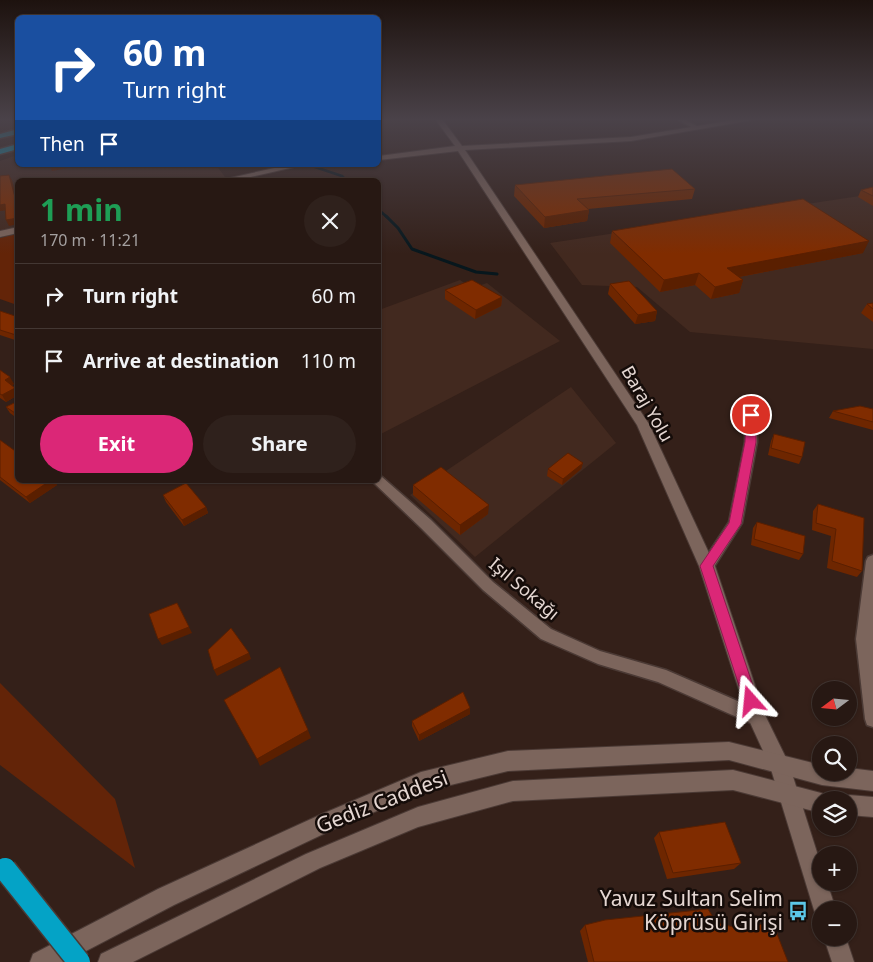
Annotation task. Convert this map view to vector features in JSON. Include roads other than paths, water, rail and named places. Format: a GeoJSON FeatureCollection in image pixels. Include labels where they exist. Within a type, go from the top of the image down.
{"type":"FeatureCollection","features":[{"type":"Feature","properties":{"kind":"highway"},"geometry":{"type":"LineString","coordinates":[[3,866],[79,962]]}},
{"type":"Feature","properties":{"kind":"main road","name":"Gediz Caddesi"},"geometry":{"type":"LineString","coordinates":[[109,962],[322,857],[418,817],[513,790],[733,780],[787,795]]}},
{"type":"Feature","properties":{"kind":"main road"},"geometry":{"type":"LineString","coordinates":[[787,795],[822,901]]}},
{"type":"Feature","properties":{"kind":"street","name":"Baraj Yolu"},"geometry":{"type":"LineString","coordinates":[[471,164],[643,424],[707,566],[757,718],[779,764],[787,795]]}},
{"type":"Feature","properties":{"kind":"street"},"geometry":{"type":"LineString","coordinates":[[235,178],[289,167]]}},
{"type":"Feature","properties":{"kind":"street"},"geometry":{"type":"LineString","coordinates":[[0,234],[15,231]]}},
{"type":"Feature","properties":{"kind":"street"},"geometry":{"type":"LineString","coordinates":[[707,566],[735,524],[751,442],[751,415]]}},
{"type":"Feature","properties":{"kind":"street","name":"Işıl Sokağı"},"geometry":{"type":"LineString","coordinates":[[381,483],[488,586],[546,634],[598,657],[660,675],[757,718]]}},
{"type":"Feature","properties":{"kind":"street"},"geometry":{"type":"LineString","coordinates":[[873,561],[864,639],[873,719]]}},
{"type":"Feature","properties":{"kind":"street","name":"Gediz Caddesi"},"geometry":{"type":"LineString","coordinates":[[41,962],[166,898],[329,821],[421,782],[508,761],[729,751],[822,775],[873,781]]}},
{"type":"Feature","properties":{"kind":"street"},"geometry":{"type":"LineString","coordinates":[[787,795],[812,801]]}},
{"type":"Feature","properties":{"kind":"street"},"geometry":{"type":"LineString","coordinates":[[857,806],[873,807]]}},
{"type":"Feature","properties":{"kind":"street"},"geometry":{"type":"LineString","coordinates":[[838,946],[843,962]]}},
{"type":"Feature","properties":{"kind":"waterway"},"geometry":{"type":"LineString","coordinates":[[315,167],[344,178]]}},
{"type":"Feature","properties":{"kind":"waterway"},"geometry":{"type":"LineString","coordinates":[[381,212],[388,218]]}},
{"type":"Feature","properties":{"kind":"waterway"},"geometry":{"type":"LineString","coordinates":[[388,218],[398,228],[412,249],[476,272],[497,274]]}},
{"type":"Feature","properties":{"kind":"place","name":"Yavuz Sultan Selim Köprüsü Girişi"},"geometry":{"type":"Point","coordinates":[798,911]}}]}
